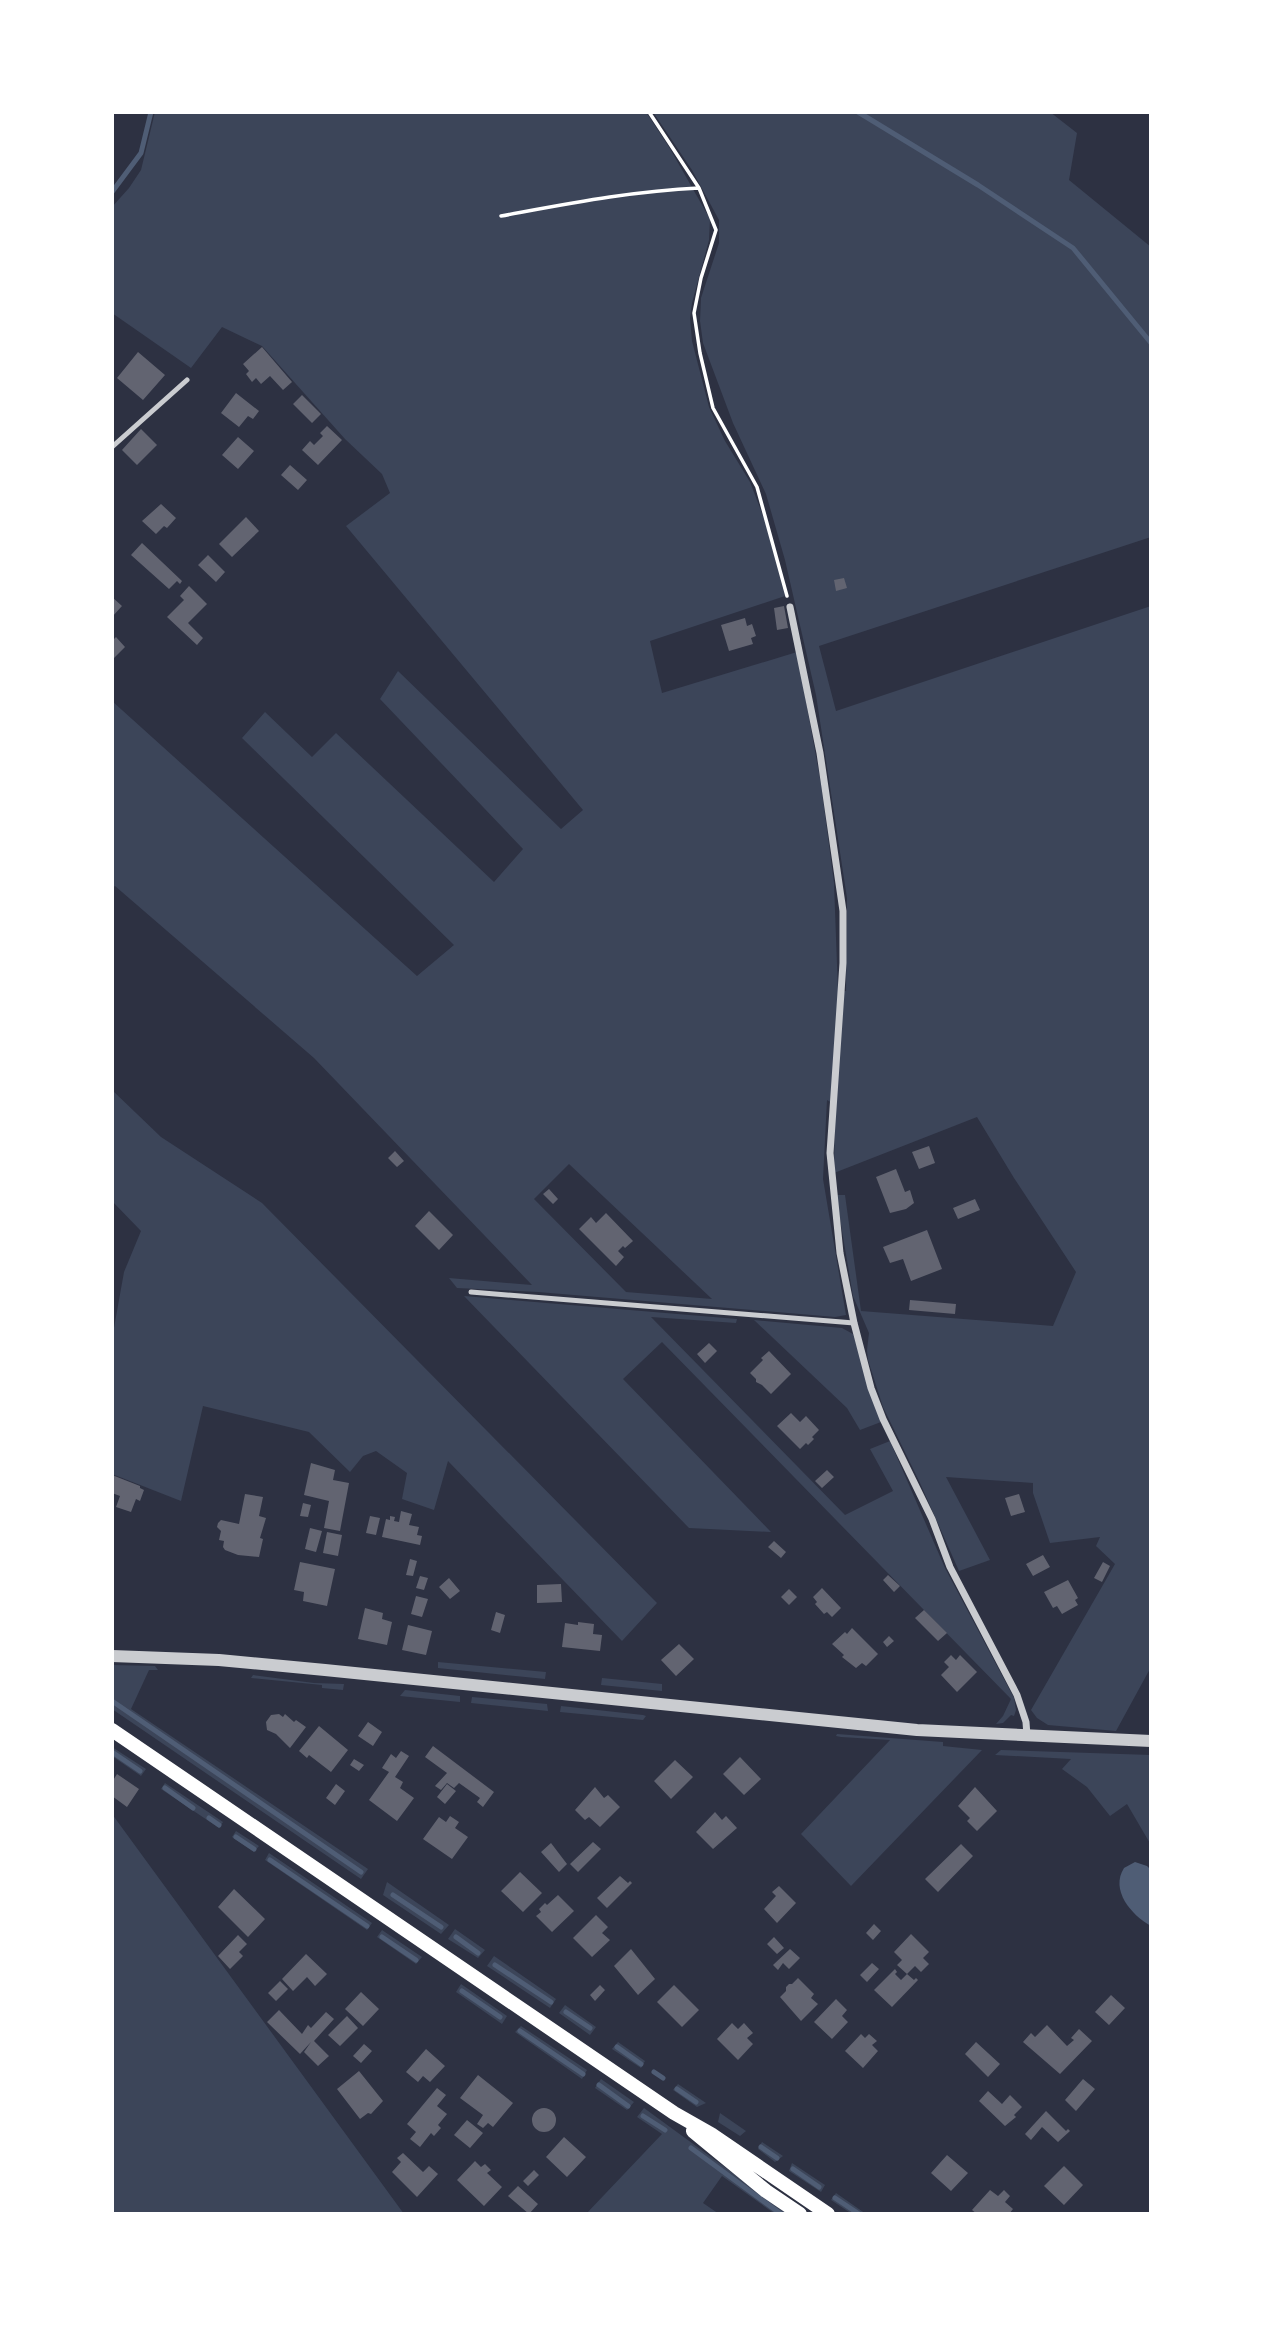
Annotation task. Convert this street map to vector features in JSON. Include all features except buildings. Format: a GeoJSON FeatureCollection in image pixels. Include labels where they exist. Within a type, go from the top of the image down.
{"type":"FeatureCollection","features":[{"type":"Feature","properties":{"kind":"main road"},"geometry":{"type":"LineString","coordinates":[[112,1730],[674,2113],[711,2134],[828,2214]]}},
{"type":"Feature","properties":{"kind":"main road"},"geometry":{"type":"LineString","coordinates":[[674,2113],[766,2191],[800,2214]]}},
{"type":"Feature","properties":{"kind":"street"},"geometry":{"type":"LineString","coordinates":[[790,607],[820,753],[843,911],[843,963],[830,1153],[840,1253],[871,1388],[883,1419],[932,1519],[950,1567],[1017,1695],[1026,1722],[1027,1737]]}},
{"type":"Feature","properties":{"kind":"street"},"geometry":{"type":"LineString","coordinates":[[112,1656],[232,1662],[918,1730],[1151,1741]]}},
{"type":"Feature","properties":{"kind":"lane"},"geometry":{"type":"LineString","coordinates":[[112,447],[187,380]]}},
{"type":"Feature","properties":{"kind":"lane"},"geometry":{"type":"LineString","coordinates":[[471,1292],[855,1323]]}},
{"type":"Feature","properties":{"kind":"path"},"geometry":{"type":"LineString","coordinates":[[649,112],[699,188],[716,230],[701,278],[694,313],[700,353],[713,408],[757,487],[790,607]]}},
{"type":"Feature","properties":{"kind":"path"},"geometry":{"type":"LineString","coordinates":[[501,216],[662,189],[699,188]]}},
{"type":"Feature","properties":{"kind":"shaded area"},"geometry":{"type":"Polygon","coordinates":[[[155,112],[646,112],[710,219],[709,240],[692,303],[692,341],[709,407],[725,441],[750,482],[765,521],[785,596],[650,641],[662,693],[797,652],[821,784],[834,883],[838,992],[846,991],[847,898],[816,695],[785,560],[766,494],[733,423],[703,343],[701,298],[719,243],[719,220],[692,170],[653,112],[1050,112],[1077,133],[1069,180],[1151,247],[1151,537],[819,646],[836,711],[1151,606],[1151,1667],[1116,1731],[1048,1725],[1031,1710],[1115,1564],[1096,1546],[1100,1537],[1050,1543],[1033,1493],[1033,1483],[946,1477],[990,1560],[959,1571],[883,1407],[868,1360],[869,1333],[853,1296],[836,1195],[845,1195],[861,1311],[1053,1326],[1076,1272],[977,1117],[834,1173],[835,1105],[827,1100],[823,1179],[846,1315],[835,1317],[538,1292],[457,1288],[449,1278],[532,1285],[314,1058],[115,886],[112,888],[112,701],[417,976],[454,945],[242,738],[265,712],[312,757],[336,733],[494,882],[523,849],[380,699],[398,671],[561,829],[583,810],[346,526],[390,493],[382,474],[345,439],[262,346],[222,327],[191,368],[112,313],[112,207],[141,170],[155,112]],[[569,1164],[534,1199],[626,1292],[712,1299],[569,1164]]]}},
{"type":"Feature","properties":{"kind":"shaded area"},"geometry":{"type":"Polygon","coordinates":[[[112,1090],[161,1137],[262,1203],[657,1603],[622,1641],[448,1461],[434,1510],[402,1499],[407,1473],[376,1451],[363,1456],[350,1472],[309,1432],[203,1406],[181,1501],[112,1474],[112,1339],[124,1272],[141,1231],[112,1201],[112,1090]]]}},
{"type":"Feature","properties":{"kind":"shaded area"},"geometry":{"type":"Polygon","coordinates":[[[464,1296],[737,1319],[736,1323],[651,1317],[845,1515],[893,1491],[870,1449],[890,1441],[945,1568],[1014,1698],[1014,1716],[1011,1715],[1003,1723],[996,1724],[1011,1699],[662,1342],[623,1379],[771,1532],[689,1528],[464,1296]]]}},
{"type":"Feature","properties":{"kind":"shaded area"},"geometry":{"type":"Polygon","coordinates":[[[754,1320],[842,1328],[853,1334],[881,1422],[860,1430],[847,1408],[754,1320]]]}},
{"type":"Feature","properties":{"kind":"shaded area"},"geometry":{"type":"Polygon","coordinates":[[[438,1662],[546,1672],[545,1679],[438,1668],[438,1662]]]}},
{"type":"Feature","properties":{"kind":"shaded area"},"geometry":{"type":"Polygon","coordinates":[[[112,1665],[155,1666],[158,1670],[149,1670],[131,1709],[368,1869],[361,1879],[112,1709],[112,1665]]]}},
{"type":"Feature","properties":{"kind":"shaded area"},"geometry":{"type":"Polygon","coordinates":[[[253,1675],[344,1684],[343,1690],[322,1688],[322,1685],[251,1678],[253,1675]]]}},
{"type":"Feature","properties":{"kind":"shaded area"},"geometry":{"type":"Polygon","coordinates":[[[602,1678],[662,1684],[662,1691],[601,1685],[602,1678]]]}},
{"type":"Feature","properties":{"kind":"shaded area"},"geometry":{"type":"Polygon","coordinates":[[[405,1690],[460,1696],[460,1702],[400,1696],[405,1690]]]}},
{"type":"Feature","properties":{"kind":"shaded area"},"geometry":{"type":"Polygon","coordinates":[[[472,1697],[547,1704],[548,1711],[471,1703],[472,1697]]]}},
{"type":"Feature","properties":{"kind":"shaded area"},"geometry":{"type":"Polygon","coordinates":[[[561,1706],[646,1716],[643,1720],[560,1712],[561,1706]]]}},
{"type":"Feature","properties":{"kind":"shaded area"},"geometry":{"type":"Polygon","coordinates":[[[836,1736],[943,1742],[943,1746],[982,1750],[851,1886],[801,1834],[890,1740],[841,1737],[836,1736]]]}},
{"type":"Feature","properties":{"kind":"shaded area"},"geometry":{"type":"Polygon","coordinates":[[[112,1747],[146,1769],[141,1776],[112,1756],[112,1747]]]}},
{"type":"Feature","properties":{"kind":"shaded area"},"geometry":{"type":"Polygon","coordinates":[[[1001,1750],[1151,1755],[1151,1845],[1127,1804],[1110,1816],[1087,1787],[1062,1769],[1071,1759],[995,1755],[1001,1750]]]}},
{"type":"Feature","properties":{"kind":"shaded area"},"geometry":{"type":"Polygon","coordinates":[[[165,1783],[223,1822],[219,1828],[161,1789],[165,1783]]]}},
{"type":"Feature","properties":{"kind":"shaded area"},"geometry":{"type":"Polygon","coordinates":[[[112,1814],[404,2214],[112,2214],[112,1814]]]}},
{"type":"Feature","properties":{"kind":"shaded area"},"geometry":{"type":"Polygon","coordinates":[[[236,1831],[259,1846],[254,1852],[232,1837],[236,1831]]]}},
{"type":"Feature","properties":{"kind":"shaded area"},"geometry":{"type":"Polygon","coordinates":[[[269,1853],[372,1923],[367,1930],[265,1860],[269,1853]]]}},
{"type":"Feature","properties":{"kind":"shaded area"},"geometry":{"type":"Polygon","coordinates":[[[1135,1862],[1151,1870],[1151,1926],[1130,1909],[1121,1893],[1120,1876],[1124,1868],[1135,1862]]]}},
{"type":"Feature","properties":{"kind":"shaded area"},"geometry":{"type":"Polygon","coordinates":[[[387,1882],[449,1925],[441,1934],[383,1895],[387,1882]]]}},
{"type":"Feature","properties":{"kind":"shaded area"},"geometry":{"type":"Polygon","coordinates":[[[455,1929],[485,1950],[478,1958],[448,1939],[455,1929]]]}},
{"type":"Feature","properties":{"kind":"shaded area"},"geometry":{"type":"Polygon","coordinates":[[[382,1930],[422,1957],[416,1964],[377,1937],[382,1930]]]}},
{"type":"Feature","properties":{"kind":"shaded area"},"geometry":{"type":"Polygon","coordinates":[[[494,1956],[556,1999],[550,2008],[487,1966],[494,1956]]]}},
{"type":"Feature","properties":{"kind":"shaded area"},"geometry":{"type":"Polygon","coordinates":[[[461,1984],[507,2016],[502,2024],[456,1992],[461,1984]]]}},
{"type":"Feature","properties":{"kind":"shaded area"},"geometry":{"type":"Polygon","coordinates":[[[565,2005],[596,2027],[590,2035],[559,2013],[565,2005]]]}},
{"type":"Feature","properties":{"kind":"shaded area"},"geometry":{"type":"Polygon","coordinates":[[[521,2026],[587,2070],[582,2079],[515,2032],[521,2026]]]}},
{"type":"Feature","properties":{"kind":"shaded area"},"geometry":{"type":"Polygon","coordinates":[[[618,2042],[645,2061],[641,2068],[612,2049],[618,2042]]]}},
{"type":"Feature","properties":{"kind":"shaded area"},"geometry":{"type":"Polygon","coordinates":[[[601,2079],[634,2102],[627,2110],[595,2088],[601,2079]]]}},
{"type":"Feature","properties":{"kind":"shaded area"},"geometry":{"type":"Polygon","coordinates":[[[678,2084],[706,2103],[697,2107],[673,2090],[678,2084]]]}},
{"type":"Feature","properties":{"kind":"shaded area"},"geometry":{"type":"Polygon","coordinates":[[[644,2108],[789,2214],[775,2214],[722,2176],[703,2203],[719,2214],[586,2214],[662,2134],[637,2117],[644,2108]]]}},
{"type":"Feature","properties":{"kind":"shaded area"},"geometry":{"type":"Polygon","coordinates":[[[720,2113],[746,2131],[740,2136],[718,2122],[720,2113]]]}},
{"type":"Feature","properties":{"kind":"shaded area"},"geometry":{"type":"Polygon","coordinates":[[[762,2142],[783,2156],[775,2162],[758,2149],[762,2142]]]}},
{"type":"Feature","properties":{"kind":"shaded area"},"geometry":{"type":"Polygon","coordinates":[[[792,2163],[825,2185],[821,2192],[789,2171],[792,2163]]]}},
{"type":"Feature","properties":{"kind":"shaded area"},"geometry":{"type":"Polygon","coordinates":[[[836,2193],[866,2214],[852,2214],[831,2200],[836,2193]]]}},
{"type":"Feature","properties":{"kind":"waterway"},"geometry":{"type":"LineString","coordinates":[[112,192],[141,153],[151,112]]}},
{"type":"Feature","properties":{"kind":"waterway"},"geometry":{"type":"LineString","coordinates":[[858,112],[978,185],[1073,248],[1151,343]]}},
{"type":"Feature","properties":{"kind":"waterway"},"geometry":{"type":"LineString","coordinates":[[112,1701],[361,1872]]}},
{"type":"Feature","properties":{"kind":"waterway"},"geometry":{"type":"LineString","coordinates":[[112,1752],[140,1771]]}},
{"type":"Feature","properties":{"kind":"waterway"},"geometry":{"type":"LineString","coordinates":[[165,1788],[193,1808]]}},
{"type":"Feature","properties":{"kind":"waterway"},"geometry":{"type":"LineString","coordinates":[[209,1818],[219,1825]]}},
{"type":"Feature","properties":{"kind":"waterway"},"geometry":{"type":"LineString","coordinates":[[236,1837],[254,1849]]}},
{"type":"Feature","properties":{"kind":"waterway"},"geometry":{"type":"LineString","coordinates":[[270,1860],[367,1926]]}},
{"type":"Feature","properties":{"kind":"waterway"},"geometry":{"type":"LineString","coordinates":[[393,1895],[441,1927]]}},
{"type":"Feature","properties":{"kind":"waterway"},"geometry":{"type":"LineString","coordinates":[[382,1937],[416,1960]]}},
{"type":"Feature","properties":{"kind":"waterway"},"geometry":{"type":"LineString","coordinates":[[456,1937],[478,1953]]}},
{"type":"Feature","properties":{"kind":"waterway"},"geometry":{"type":"LineString","coordinates":[[495,1965],[551,2002]]}},
{"type":"Feature","properties":{"kind":"waterway"},"geometry":{"type":"LineString","coordinates":[[462,1991],[500,2017]]}},
{"type":"Feature","properties":{"kind":"waterway"},"geometry":{"type":"LineString","coordinates":[[566,2012],[590,2028]]}},
{"type":"Feature","properties":{"kind":"waterway"},"geometry":{"type":"LineString","coordinates":[[520,2031],[583,2074]]}},
{"type":"Feature","properties":{"kind":"waterway"},"geometry":{"type":"LineString","coordinates":[[617,2047],[641,2064]]}},
{"type":"Feature","properties":{"kind":"waterway"},"geometry":{"type":"LineString","coordinates":[[654,2072],[663,2078]]}},
{"type":"Feature","properties":{"kind":"waterway"},"geometry":{"type":"LineString","coordinates":[[599,2085],[628,2106]]}},
{"type":"Feature","properties":{"kind":"waterway"},"geometry":{"type":"LineString","coordinates":[[677,2089],[696,2102]]}},
{"type":"Feature","properties":{"kind":"waterway"},"geometry":{"type":"LineString","coordinates":[[643,2116],[665,2130]]}},
{"type":"Feature","properties":{"kind":"waterway"},"geometry":{"type":"LineString","coordinates":[[761,2147],[777,2158]]}},
{"type":"Feature","properties":{"kind":"waterway"},"geometry":{"type":"LineString","coordinates":[[691,2148],[781,2214]]}},
{"type":"Feature","properties":{"kind":"waterway"},"geometry":{"type":"LineString","coordinates":[[793,2169],[819,2187]]}},
{"type":"Feature","properties":{"kind":"waterway"},"geometry":{"type":"LineString","coordinates":[[835,2198],[859,2214]]}}]}
